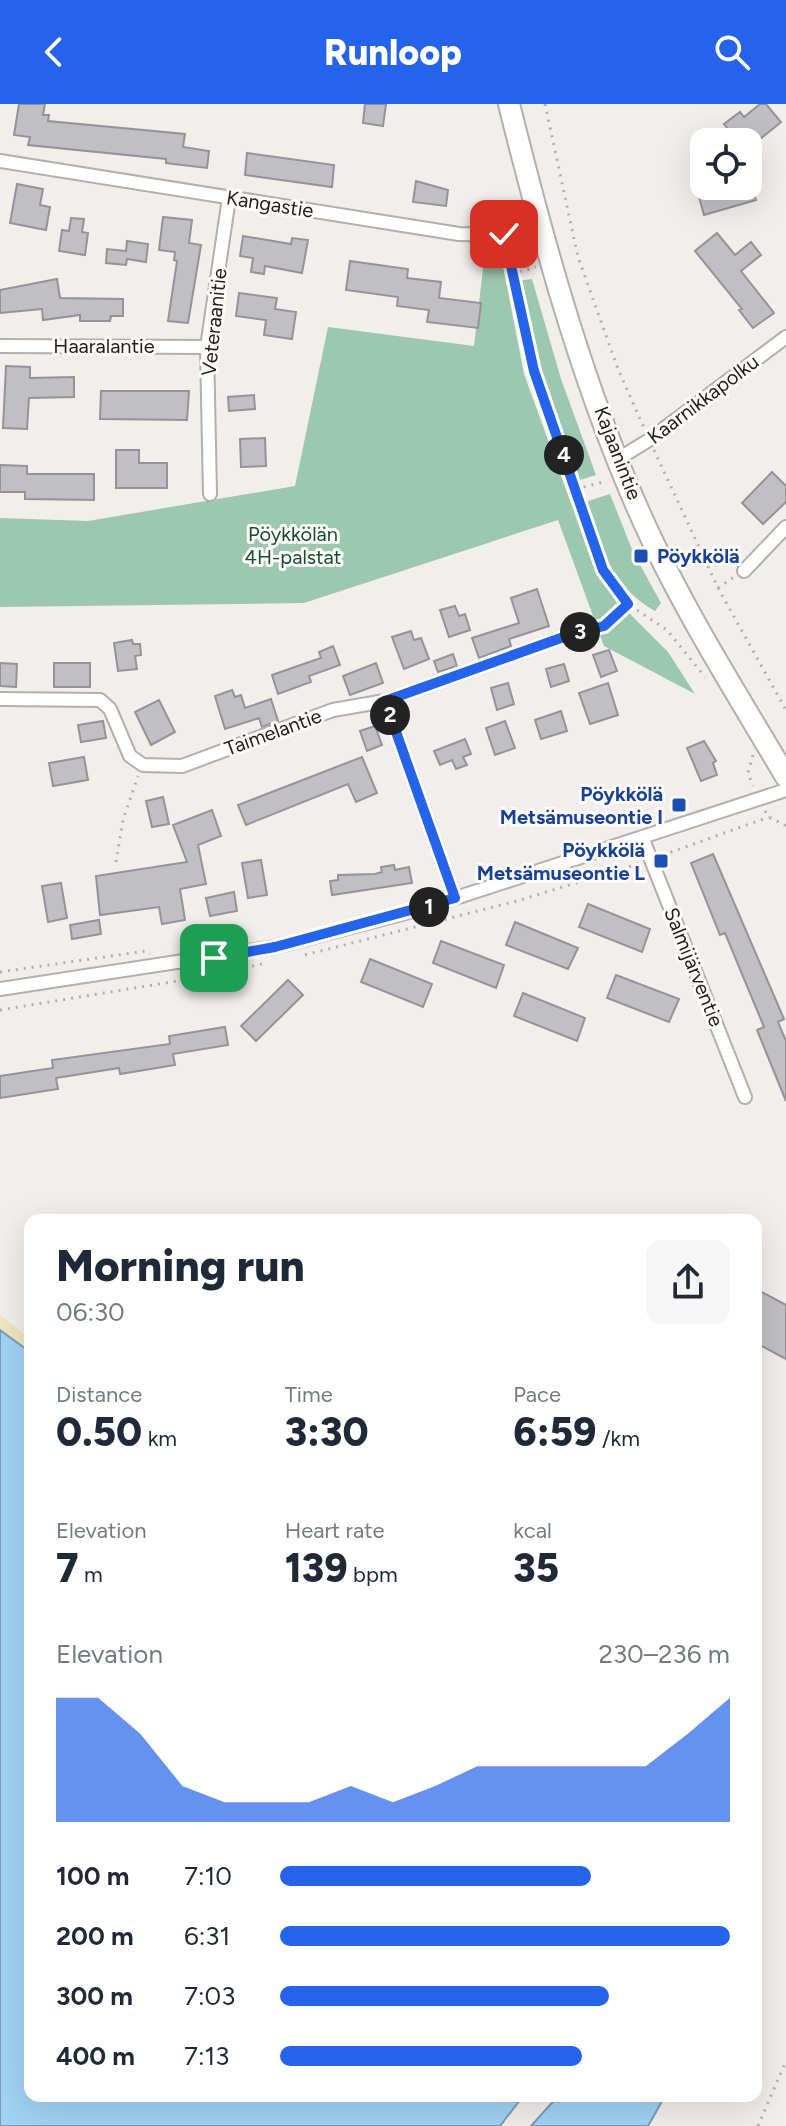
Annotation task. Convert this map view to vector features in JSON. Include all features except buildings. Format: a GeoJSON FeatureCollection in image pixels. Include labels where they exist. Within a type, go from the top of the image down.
{"type":"FeatureCollection","features":[{"type":"Feature","properties":{"kind":"main road","name":"Kajaanintie"},"geometry":{"type":"LineString","coordinates":[[509,104],[539,228],[621,467],[653,540],[699,629],[786,777]]}},
{"type":"Feature","properties":{"kind":"street","name":"Kangastie"},"geometry":{"type":"LineString","coordinates":[[0,161],[459,234],[504,234],[539,228]]}},
{"type":"Feature","properties":{"kind":"street","name":"Veteraanitie"},"geometry":{"type":"LineString","coordinates":[[210,494],[207,347],[229,198]]}},
{"type":"Feature","properties":{"kind":"street","name":"Kaarnikkapolku"},"geometry":{"type":"LineString","coordinates":[[621,467],[649,440],[786,337]]}},
{"type":"Feature","properties":{"kind":"street","name":"Haaralantie"},"geometry":{"type":"LineString","coordinates":[[0,346],[207,347]]}},
{"type":"Feature","properties":{"kind":"street"},"geometry":{"type":"LineString","coordinates":[[744,571],[786,527]]}},
{"type":"Feature","properties":{"kind":"street","name":"Taimelantie"},"geometry":{"type":"LineString","coordinates":[[143,765],[182,766],[333,710],[385,701],[572,634]]}},
{"type":"Feature","properties":{"kind":"street"},"geometry":{"type":"LineString","coordinates":[[0,699],[100,700],[110,709],[130,756],[143,765]]}},
{"type":"Feature","properties":{"kind":"street"},"geometry":{"type":"LineString","coordinates":[[385,701],[455,898]]}},
{"type":"Feature","properties":{"kind":"street"},"geometry":{"type":"LineString","coordinates":[[0,989],[275,947],[455,898],[786,790]]}},
{"type":"Feature","properties":{"kind":"street","name":"Salmijärventie"},"geometry":{"type":"LineString","coordinates":[[642,837],[745,1097]]}},
{"type":"Feature","properties":{"kind":"path"},"geometry":{"type":"LineString","coordinates":[[545,104],[578,257],[618,369],[718,588],[786,710]]}},
{"type":"Feature","properties":{"kind":"path"},"geometry":{"type":"LineString","coordinates":[[504,234],[534,371],[603,570],[628,604],[667,630],[707,680]]}},
{"type":"Feature","properties":{"kind":"path"},"geometry":{"type":"LineString","coordinates":[[576,489],[621,467]]}},
{"type":"Feature","properties":{"kind":"path"},"geometry":{"type":"LineString","coordinates":[[718,588],[744,571]]}},
{"type":"Feature","properties":{"kind":"path"},"geometry":{"type":"LineString","coordinates":[[572,634],[604,626],[628,604]]}},
{"type":"Feature","properties":{"kind":"path"},"geometry":{"type":"LineString","coordinates":[[746,744],[754,757],[748,773],[758,799],[769,817],[786,826]]}},
{"type":"Feature","properties":{"kind":"path"},"geometry":{"type":"LineString","coordinates":[[116,862],[128,800],[143,765]]}},
{"type":"Feature","properties":{"kind":"path"},"geometry":{"type":"LineString","coordinates":[[0,972],[146,951],[153,968]]}},
{"type":"Feature","properties":{"kind":"path"},"geometry":{"type":"LineString","coordinates":[[758,2126],[786,2061]]}},
{"type":"Feature","properties":{"kind":"green space","name":"Pöykkölän 4H-palstat"},"geometry":{"type":"Polygon","coordinates":[[[486,243],[499,245],[524,374],[596,572],[633,617],[668,652],[695,694],[604,646],[558,520],[304,603],[0,607],[0,518],[88,521],[295,486],[328,327],[474,346],[486,243]]]}},
{"type":"Feature","properties":{"kind":"green space"},"geometry":{"type":"Polygon","coordinates":[[[532,279],[561,379],[596,475],[580,480],[540,371],[517,281],[532,279]]]}},
{"type":"Feature","properties":{"kind":"green space"},"geometry":{"type":"Polygon","coordinates":[[[610,494],[633,552],[661,603],[655,611],[627,589],[610,564],[597,535],[585,502],[610,494]]]}},
{"type":"Feature","properties":{"kind":"sand"},"geometry":{"type":"Polygon","coordinates":[[[0,1315],[24,1334],[24,1348],[0,1330],[0,1315]]]}},
{"type":"Feature","properties":{"kind":"water"},"geometry":{"type":"Polygon","coordinates":[[[0,1330],[24,1348],[24,2102],[518,2102],[500,2126],[0,2126],[0,1330]]]}},
{"type":"Feature","properties":{"kind":"water"},"geometry":{"type":"Polygon","coordinates":[[[553,2102],[662,2102],[648,2126],[531,2126],[553,2102]]]}},
{"type":"Feature","properties":{"kind":"place","name":"Pöykkölä"},"geometry":{"type":"Point","coordinates":[641,556]}},
{"type":"Feature","properties":{"kind":"place","name":"Pöykkölä Metsämuseontie I"},"geometry":{"type":"Point","coordinates":[679,805]}},
{"type":"Feature","properties":{"kind":"place","name":"Pöykkölä Metsämuseontie L"},"geometry":{"type":"Point","coordinates":[661,861]}},
{"type":"Feature","properties":{"kind":"route"},"geometry":{"type":"LineString","coordinates":[[214,958],[275,947],[455,898],[385,701],[572,634],[604,626],[628,604],[603,570],[534,371],[504,234]]}}]}
